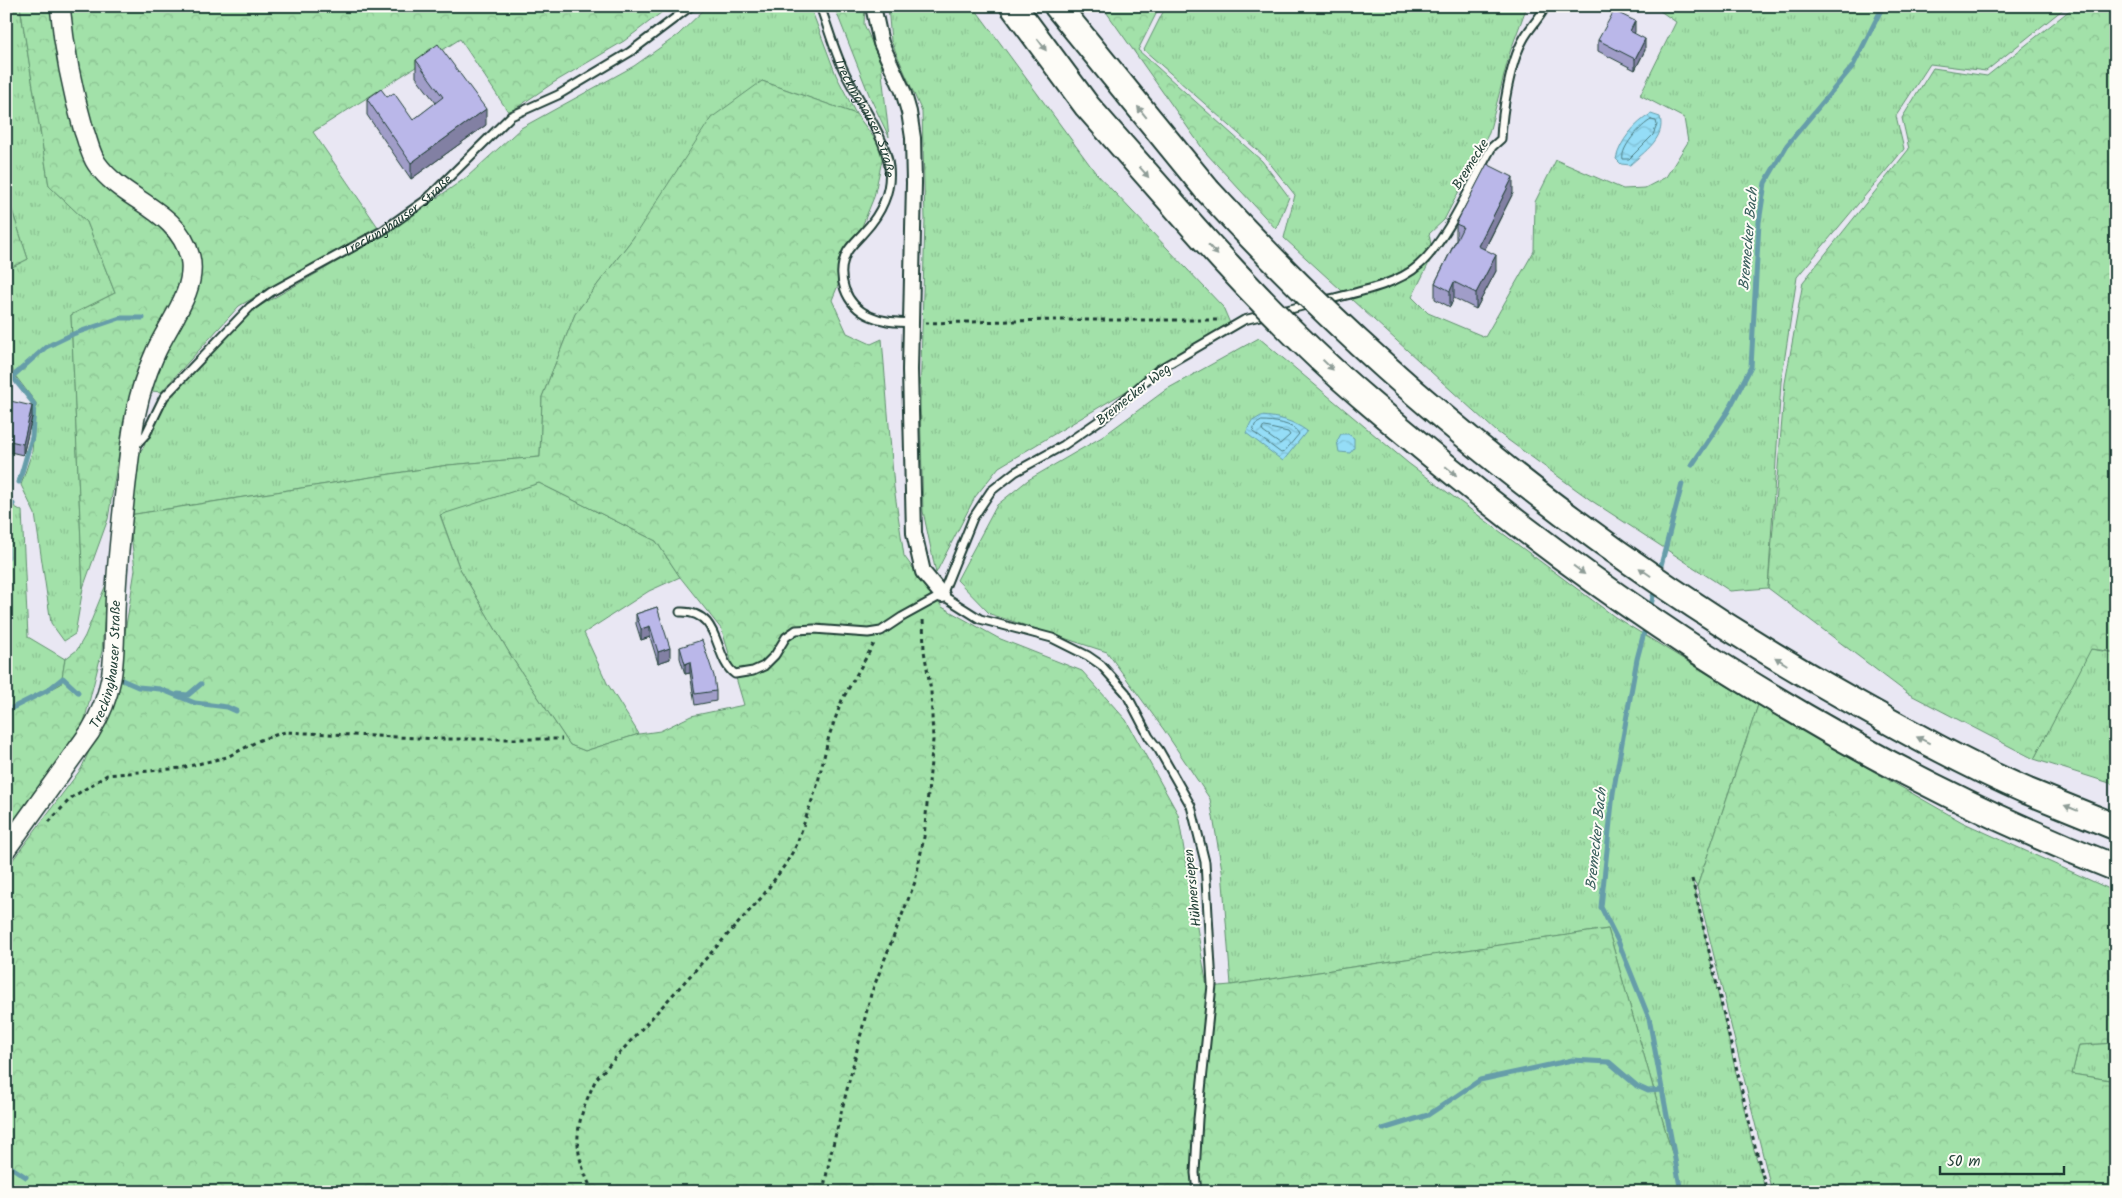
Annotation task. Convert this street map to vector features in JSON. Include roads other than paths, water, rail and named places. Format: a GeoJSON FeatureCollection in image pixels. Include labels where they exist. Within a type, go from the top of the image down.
{"type":"FeatureCollection","features":[{"type":"Feature","properties":{"kind":"highway"},"geometry":{"type":"LineString","coordinates":[[1014,6],[1087,106],[1181,213],[1274,313],[1362,396],[1470,487],[1582,572],[1698,652],[1818,725],[1942,791],[2070,850],[2116,868]]}},
{"type":"Feature","properties":{"kind":"highway"},"geometry":{"type":"LineString","coordinates":[[1057,6],[1207,190],[1271,258],[1365,347],[1465,436],[1569,518],[1678,595],[1790,666],[1906,731],[2025,790],[2116,827]]}},
{"type":"Feature","properties":{"kind":"main road","name":"Treckinghauser Straße"},"geometry":{"type":"LineString","coordinates":[[6,849],[90,732],[100,715],[110,687],[114,666],[118,563],[136,411],[145,377],[154,354],[189,285],[190,260],[181,235],[170,222],[105,174],[96,162],[74,94],[68,68],[60,6]]}},
{"type":"Feature","properties":{"kind":"street"},"geometry":{"type":"LineString","coordinates":[[873,6],[881,43],[907,105],[913,138],[914,182],[910,370],[914,533],[923,572],[942,595]]}},
{"type":"Feature","properties":{"kind":"lane","name":"Treckinghauser Straße"},"geometry":{"type":"LineString","coordinates":[[130,451],[146,434],[164,397],[250,308],[271,292],[382,231],[426,200],[511,116],[558,95],[630,52],[691,6]]}},
{"type":"Feature","properties":{"kind":"lane","name":"Treckinghauser Straße"},"geometry":{"type":"LineString","coordinates":[[820,6],[843,68],[886,151],[889,168],[889,187],[884,203],[867,230],[847,251],[841,274],[844,291],[854,305],[868,315],[889,322],[911,323]]}},
{"type":"Feature","properties":{"kind":"lane","name":"Bremecke"},"geometry":{"type":"LineString","coordinates":[[1418,266],[1434,248],[1492,147],[1501,139],[1502,118],[1515,61],[1522,40],[1543,11]]}},
{"type":"Feature","properties":{"kind":"lane","name":"Bremecker Weg"},"geometry":{"type":"LineString","coordinates":[[942,595],[973,518],[991,491],[1016,472],[1064,445],[1106,416],[1158,370],[1244,320],[1366,290],[1387,282],[1418,266]]}},
{"type":"Feature","properties":{"kind":"lane"},"geometry":{"type":"LineString","coordinates":[[680,612],[689,612],[701,617],[717,637],[728,669],[735,674],[753,671],[764,666],[776,655],[786,637],[796,630],[814,629],[868,633],[882,631],[942,595]]}},
{"type":"Feature","properties":{"kind":"lane","name":"Hühnersiepen"},"geometry":{"type":"LineString","coordinates":[[942,595],[980,619],[1052,638],[1088,656],[1101,666],[1126,693],[1191,806],[1205,862],[1212,986],[1198,1119],[1195,1173],[1197,1192]]}},
{"type":"Feature","properties":{"kind":"water"},"geometry":{"type":"Polygon","coordinates":[[[1651,114],[1660,117],[1660,132],[1657,138],[1630,165],[1621,164],[1616,159],[1625,139],[1634,127],[1651,114]]]}},
{"type":"Feature","properties":{"kind":"water"},"geometry":{"type":"Polygon","coordinates":[[[1261,416],[1286,420],[1307,431],[1283,461],[1246,433],[1251,422],[1261,416]]]}},
{"type":"Feature","properties":{"kind":"water"},"geometry":{"type":"Polygon","coordinates":[[[1341,434],[1348,434],[1354,438],[1354,448],[1350,453],[1339,452],[1337,441],[1341,434]]]}},
{"type":"Feature","properties":{"kind":"waterway","name":"Bremecker Bach"},"geometry":{"type":"LineString","coordinates":[[1692,465],[1728,411],[1751,367],[1759,222],[1765,183],[1787,145],[1853,66],[1883,6]]}},
{"type":"Feature","properties":{"kind":"waterway"},"geometry":{"type":"LineString","coordinates":[[12,377],[46,347],[73,334],[120,318],[143,318]]}},
{"type":"Feature","properties":{"kind":"waterway"},"geometry":{"type":"LineString","coordinates":[[11,375],[34,404],[32,437],[19,482]]}},
{"type":"Feature","properties":{"kind":"waterway","name":"Bremecker Bach"},"geometry":{"type":"LineString","coordinates":[[1659,573],[1682,484]]}},
{"type":"Feature","properties":{"kind":"waterway"},"geometry":{"type":"LineString","coordinates":[[6,513],[13,504]]}},
{"type":"Feature","properties":{"kind":"waterway"},"geometry":{"type":"LineString","coordinates":[[6,526],[8,537],[8,557],[6,559]]}},
{"type":"Feature","properties":{"kind":"waterway","name":"Bremecker Bach"},"geometry":{"type":"LineString","coordinates":[[1650,609],[1655,588]]}},
{"type":"Feature","properties":{"kind":"waterway","name":"Bremecker Bach"},"geometry":{"type":"LineString","coordinates":[[1646,625],[1637,659],[1613,793],[1601,907],[1618,941],[1649,1018],[1681,1192]]}},
{"type":"Feature","properties":{"kind":"waterway"},"geometry":{"type":"LineString","coordinates":[[115,677],[138,687],[160,689],[195,703],[227,707],[236,711]]}},
{"type":"Feature","properties":{"kind":"waterway"},"geometry":{"type":"LineString","coordinates":[[6,711],[48,690],[63,678],[78,692]]}},
{"type":"Feature","properties":{"kind":"waterway"},"geometry":{"type":"LineString","coordinates":[[178,694],[188,695],[201,684]]}},
{"type":"Feature","properties":{"kind":"waterway"},"geometry":{"type":"LineString","coordinates":[[1383,1129],[1428,1115],[1480,1080],[1572,1060],[1609,1062],[1637,1086],[1648,1091],[1662,1090]]}},
{"type":"Feature","properties":{"kind":"waterway"},"geometry":{"type":"LineString","coordinates":[[6,1164],[26,1177]]}}]}
